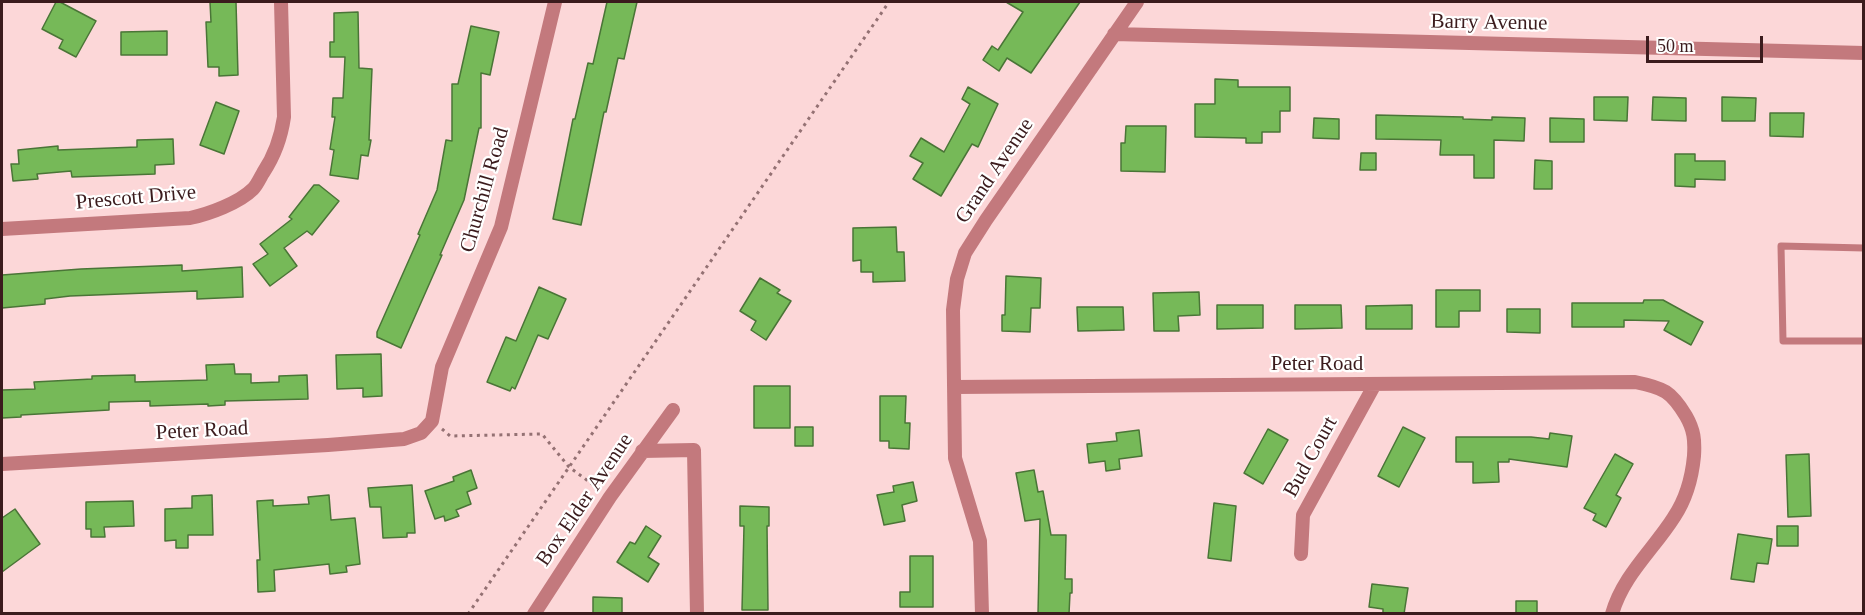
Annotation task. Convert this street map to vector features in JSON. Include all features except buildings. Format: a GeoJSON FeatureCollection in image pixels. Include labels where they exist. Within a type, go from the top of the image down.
{"type":"FeatureCollection","features":[{"type":"Feature","properties":{"kind":"street","name":"Prescott Drive"},"geometry":{"type":"LineString","coordinates":[[2,229],[190,218],[219,210],[254,189],[273,157],[284,117],[280,2]]}},
{"type":"Feature","properties":{"kind":"street","name":"Churchill Road"},"geometry":{"type":"LineString","coordinates":[[432,421],[442,367],[501,227],[555,2]]}},
{"type":"Feature","properties":{"kind":"street","name":"Grand Avenue"},"geometry":{"type":"LineString","coordinates":[[982,614],[980,541],[955,458],[953,310],[957,279],[966,253],[1137,2]]}},
{"type":"Feature","properties":{"kind":"street","name":"Barry Avenue"},"geometry":{"type":"LineString","coordinates":[[1114,34],[1863,53]]}},
{"type":"Feature","properties":{"kind":"street","name":"Peter Road"},"geometry":{"type":"LineString","coordinates":[[955,387],[1635,382],[1655,386],[1676,398],[1693,428],[1695,441],[1693,468],[1688,488],[1674,517],[1637,565],[1624,586],[1612,614]]}},
{"type":"Feature","properties":{"kind":"street","name":"Bud Court"},"geometry":{"type":"LineString","coordinates":[[1301,554],[1303,515],[1375,384]]}},
{"type":"Feature","properties":{"kind":"street","name":"Box Elder Avenue"},"geometry":{"type":"LineString","coordinates":[[534,614],[610,497],[673,410]]}},
{"type":"Feature","properties":{"kind":"street","name":"Peter Road"},"geometry":{"type":"LineString","coordinates":[[2,464],[404,439],[421,433],[432,421]]}},
{"type":"Feature","properties":{"kind":"street"},"geometry":{"type":"LineString","coordinates":[[642,451],[694,450],[697,614]]}},
{"type":"Feature","properties":{"kind":"lane"},"geometry":{"type":"LineString","coordinates":[[1863,248],[1781,246],[1783,341],[1863,341]]}},
{"type":"Feature","properties":{"kind":"path"},"geometry":{"type":"LineString","coordinates":[[468,614],[889,2]]}},
{"type":"Feature","properties":{"kind":"path"},"geometry":{"type":"LineString","coordinates":[[432,421],[450,436],[542,434],[569,466],[610,497]]}}]}
